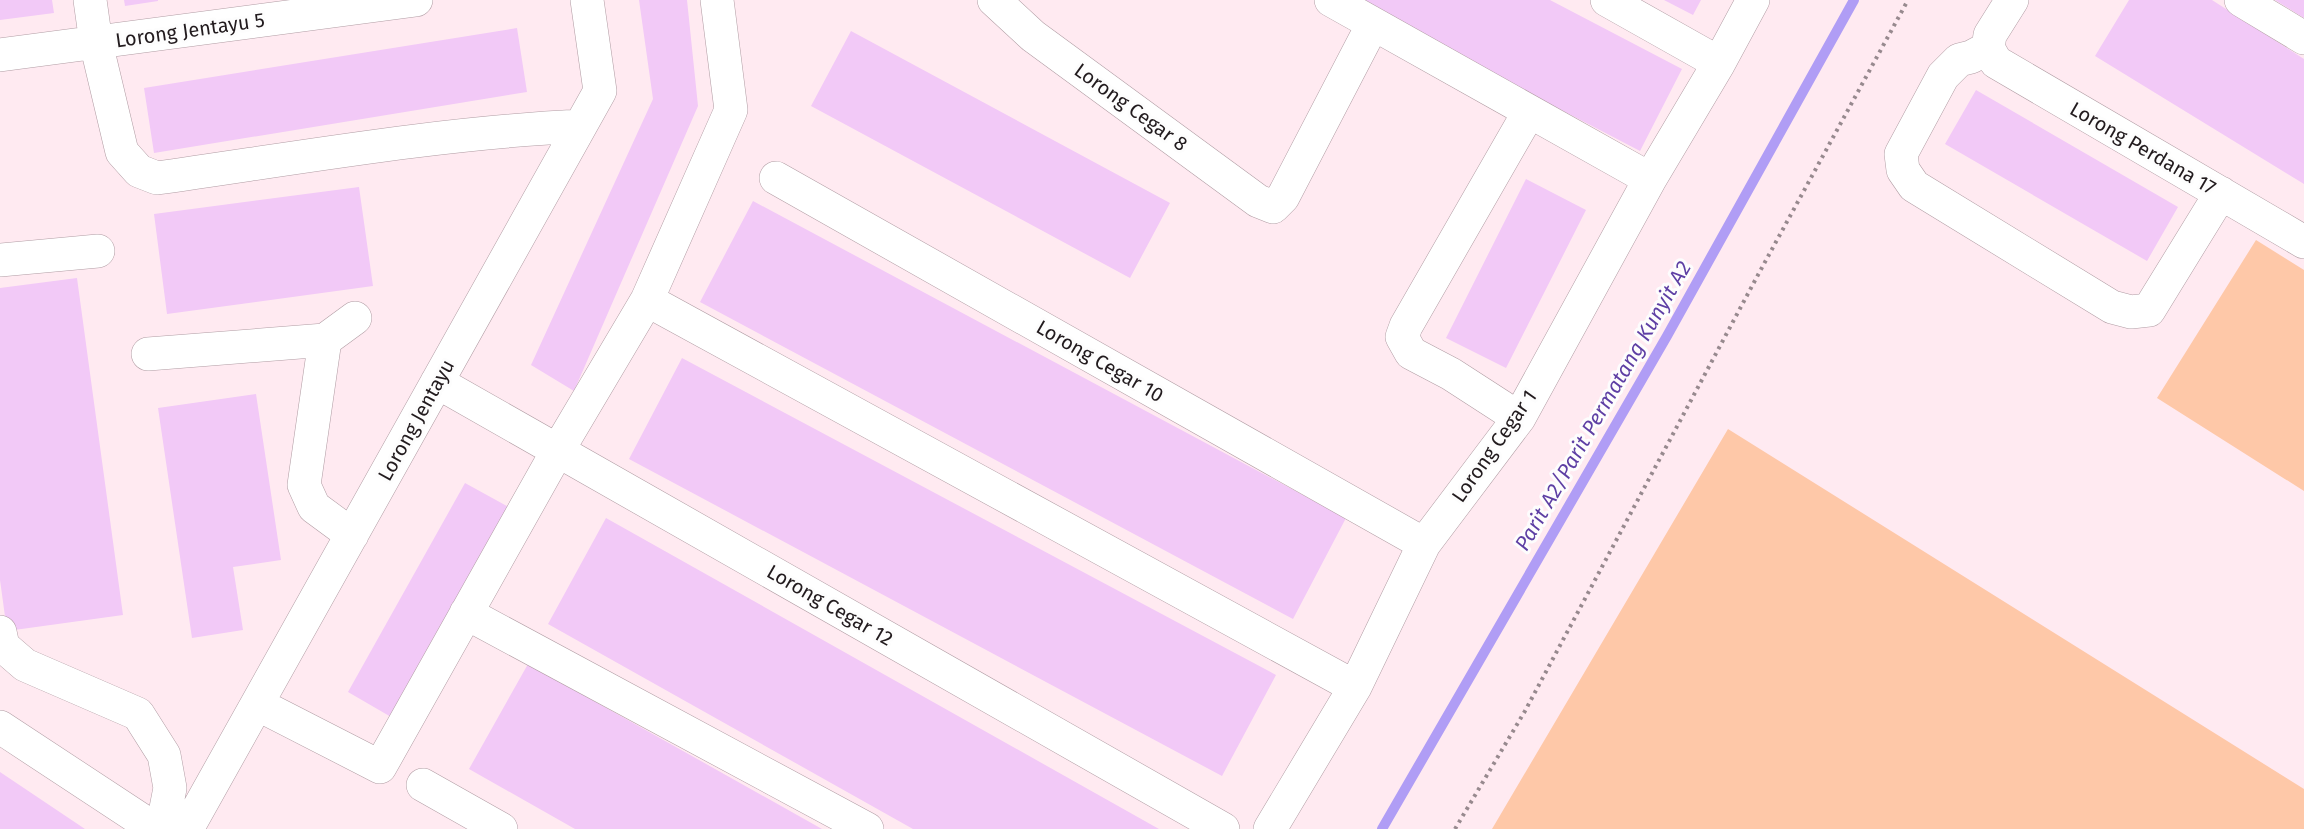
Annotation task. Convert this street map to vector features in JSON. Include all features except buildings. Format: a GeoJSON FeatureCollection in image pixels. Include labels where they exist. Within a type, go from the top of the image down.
{"type":"FeatureCollection","features":[{"type":"Feature","properties":{"kind":"street"},"geometry":{"type":"LineString","coordinates":[[90,0],[96,43],[122,152],[139,171],[157,178],[423,140],[521,129],[580,126]]}},
{"type":"Feature","properties":{"kind":"street","name":"Lorong Jentayu 5"},"geometry":{"type":"LineString","coordinates":[[0,56],[416,0]]}},
{"type":"Feature","properties":{"kind":"street","name":"Lorong Jentayu"},"geometry":{"type":"LineString","coordinates":[[187,829],[600,91],[587,0]]}},
{"type":"Feature","properties":{"kind":"street"},"geometry":{"type":"LineString","coordinates":[[257,704],[380,766],[558,450],[646,300],[731,110],[717,0]]}},
{"type":"Feature","properties":{"kind":"street","name":"Lorong Cegar 8"},"geometry":{"type":"LineString","coordinates":[[994,0],[1033,36],[1258,201],[1273,207],[1283,197],[1373,24]]}},
{"type":"Feature","properties":{"kind":"street"},"geometry":{"type":"LineString","coordinates":[[1331,0],[1650,179]]}},
{"type":"Feature","properties":{"kind":"street"},"geometry":{"type":"LineString","coordinates":[[1607,0],[1719,63]]}},
{"type":"Feature","properties":{"kind":"street","name":"Lorong Cegar 1"},"geometry":{"type":"LineString","coordinates":[[1270,829],[1355,687],[1424,544],[1519,418],[1650,179],[1719,63],[1753,0]]}},
{"type":"Feature","properties":{"kind":"street"},"geometry":{"type":"LineString","coordinates":[[2012,0],[1990,35],[1988,48],[1971,57],[1959,60],[1943,76],[1900,154],[1903,170],[1914,186],[2112,307],[2131,312],[2149,310],[2221,193]]}},
{"type":"Feature","properties":{"kind":"street"},"geometry":{"type":"LineString","coordinates":[[2241,0],[2304,38]]}},
{"type":"Feature","properties":{"kind":"street","name":"Lorong Perdana 17"},"geometry":{"type":"LineString","coordinates":[[1988,48],[1996,63],[2304,242]]}},
{"type":"Feature","properties":{"kind":"street"},"geometry":{"type":"LineString","coordinates":[[1519,418],[1450,374],[1411,353],[1402,337],[1406,326],[1529,112]]}},
{"type":"Feature","properties":{"kind":"street","name":"Lorong Cegar 10"},"geometry":{"type":"LineString","coordinates":[[776,178],[1424,544]]}},
{"type":"Feature","properties":{"kind":"street"},"geometry":{"type":"LineString","coordinates":[[0,260],[98,251]]}},
{"type":"Feature","properties":{"kind":"street"},"geometry":{"type":"LineString","coordinates":[[646,300],[1355,687]]}},
{"type":"Feature","properties":{"kind":"street"},"geometry":{"type":"LineString","coordinates":[[148,354],[325,340],[355,318]]}},
{"type":"Feature","properties":{"kind":"street"},"geometry":{"type":"LineString","coordinates":[[325,340],[304,485],[314,507],[352,535]]}},
{"type":"Feature","properties":{"kind":"street","name":"Lorong Cegar 12"},"geometry":{"type":"LineString","coordinates":[[437,382],[1223,829]]}},
{"type":"Feature","properties":{"kind":"street"},"geometry":{"type":"LineString","coordinates":[[466,613],[867,829]]}},
{"type":"Feature","properties":{"kind":"street"},"geometry":{"type":"LineString","coordinates":[[0,632],[3,646],[25,664],[138,714],[164,755],[170,788],[162,829]]}},
{"type":"Feature","properties":{"kind":"street"},"geometry":{"type":"LineString","coordinates":[[0,727],[155,829]]}},
{"type":"Feature","properties":{"kind":"street"},"geometry":{"type":"LineString","coordinates":[[423,785],[501,829]]}},
{"type":"Feature","properties":{"kind":"path"},"geometry":{"type":"LineString","coordinates":[[1455,829],[1525,711],[1908,0]]}},
{"type":"Feature","properties":{"kind":"shaded area"},"geometry":{"type":"Polygon","coordinates":[[[2256,240],[2304,270],[2304,491],[2157,398],[2256,240]]]}},
{"type":"Feature","properties":{"kind":"shaded area"},"geometry":{"type":"Polygon","coordinates":[[[1728,429],[2304,789],[2304,829],[1492,829],[1728,429]]]}},
{"type":"Feature","properties":{"kind":"waterway","name":"Parit A2/Parit Permatang Kunyit A2"},"geometry":{"type":"LineString","coordinates":[[1382,829],[1667,336],[1854,0]]}}]}
